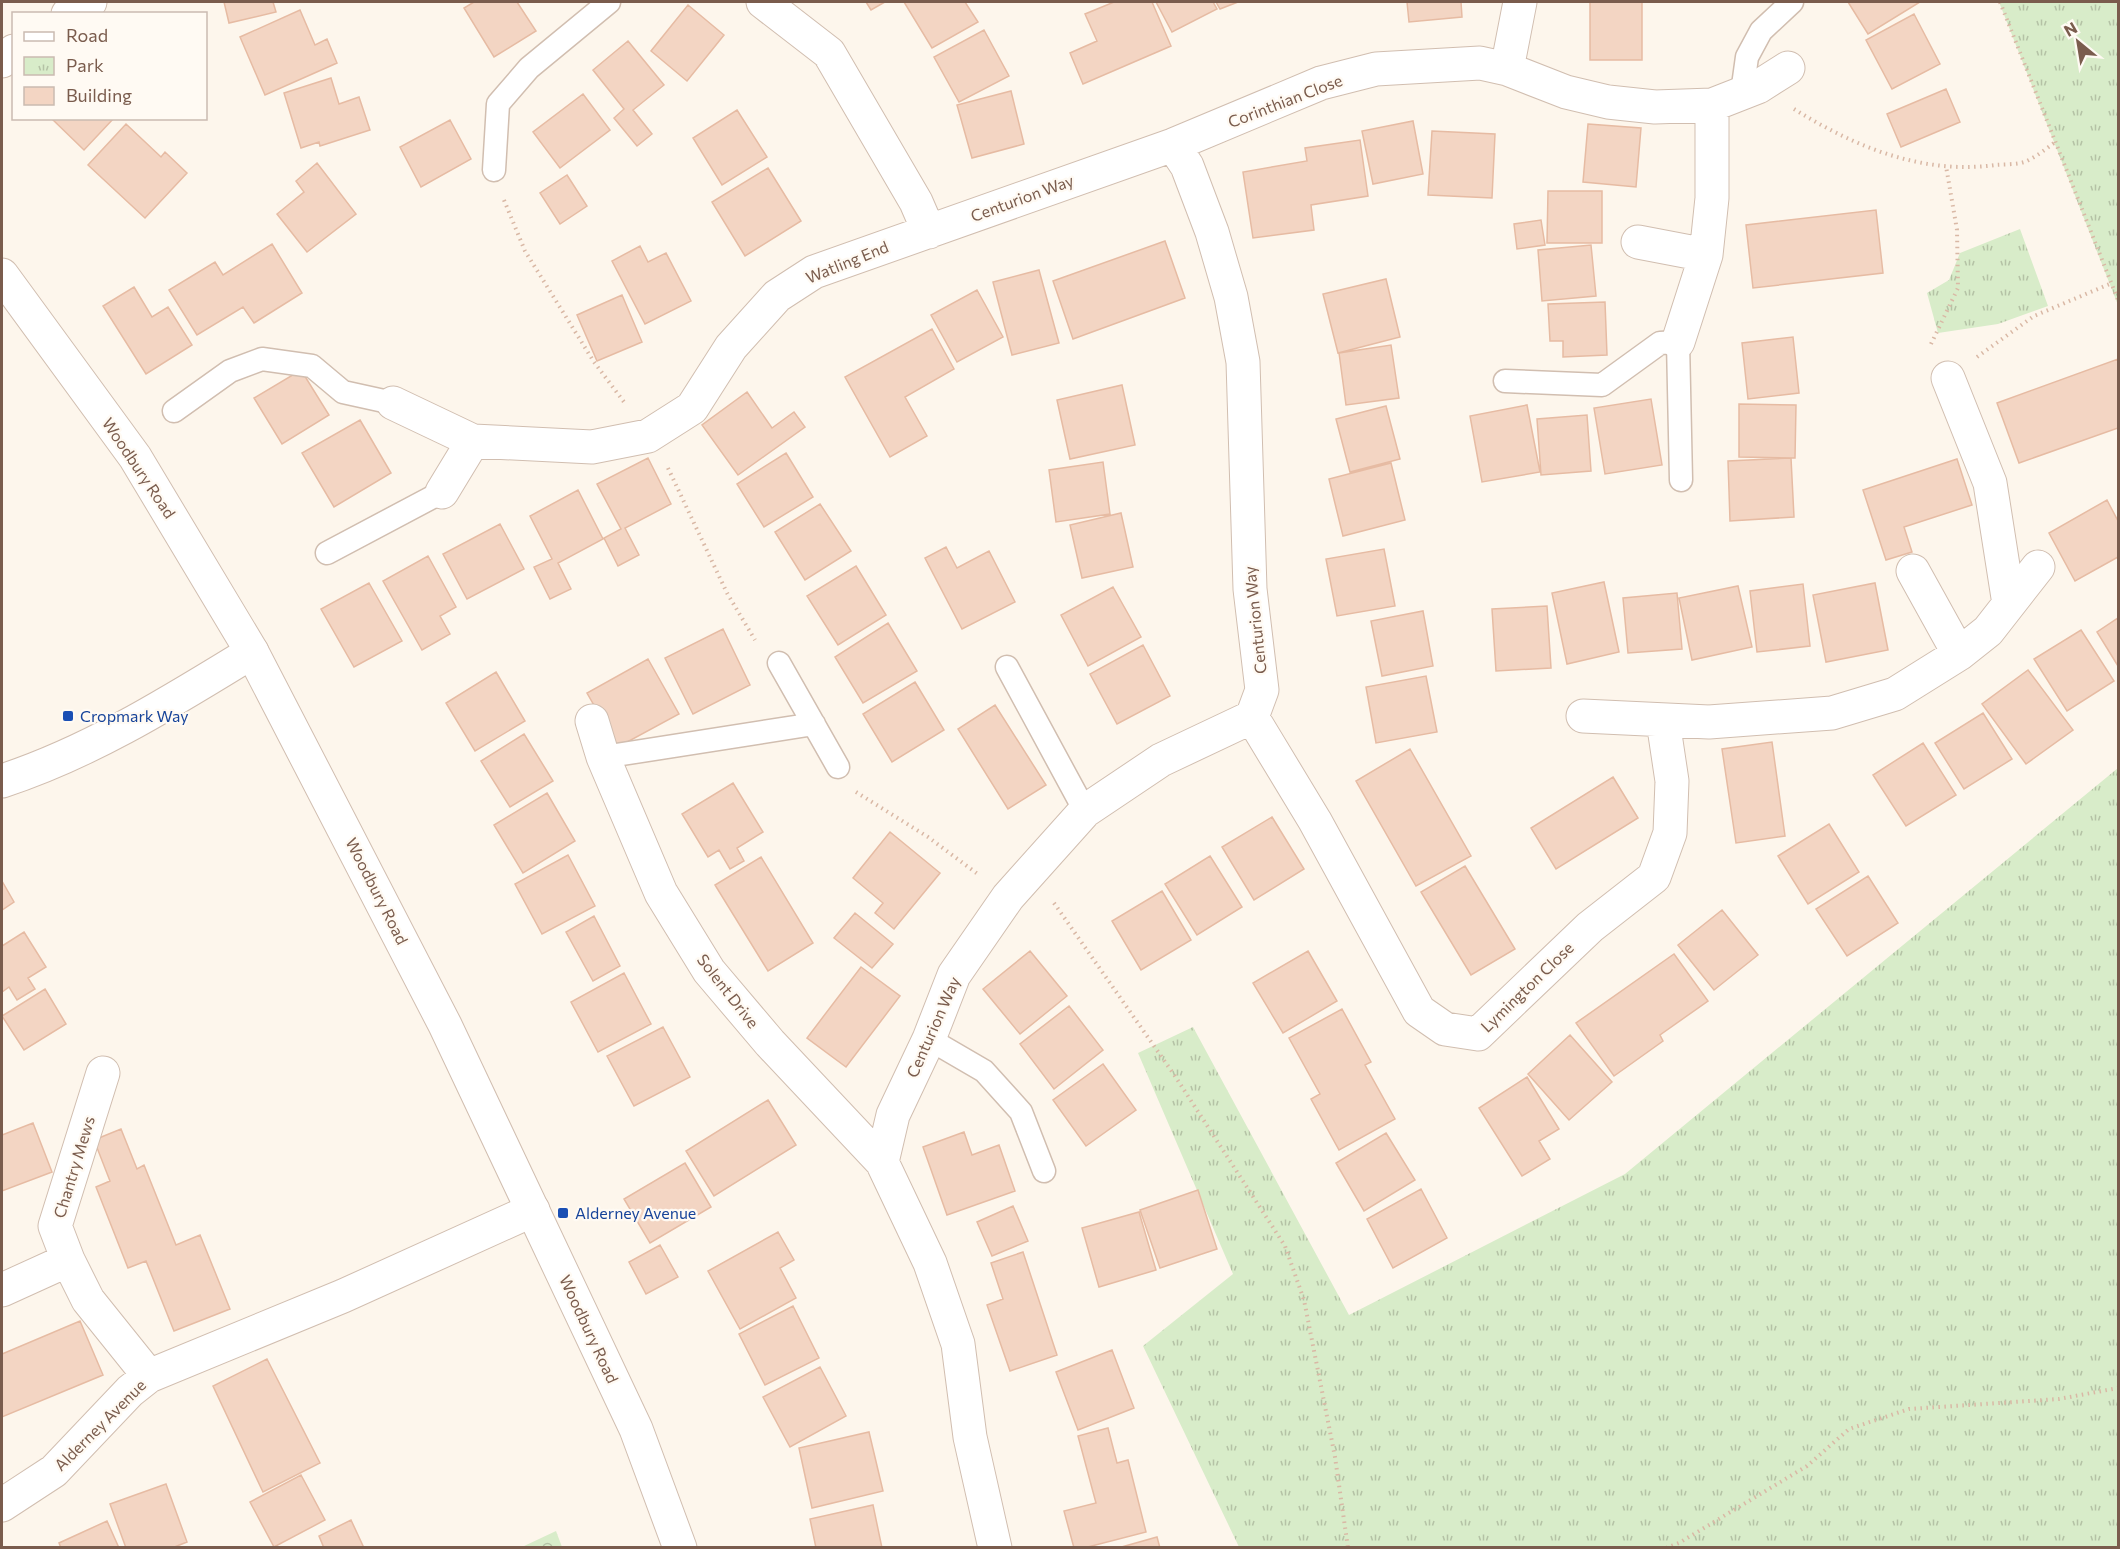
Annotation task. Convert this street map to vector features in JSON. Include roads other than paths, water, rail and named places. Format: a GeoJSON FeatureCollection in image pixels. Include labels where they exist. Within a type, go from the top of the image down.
{"type":"FeatureCollection","features":[{"type":"Feature","properties":{"kind":"street"},"geometry":{"type":"LineString","coordinates":[[72,12],[90,2]]}},
{"type":"Feature","properties":{"kind":"street"},"geometry":{"type":"LineString","coordinates":[[763,2],[829,53],[916,202],[929,232]]}},
{"type":"Feature","properties":{"kind":"street"},"geometry":{"type":"LineString","coordinates":[[1507,69],[1520,2]]}},
{"type":"Feature","properties":{"kind":"street","name":"Corinthian Close"},"geometry":{"type":"LineString","coordinates":[[1173,145],[1321,83],[1376,69],[1480,63],[1507,69],[1566,92],[1608,102],[1655,107],[1712,105],[1750,90],[1788,68]]}},
{"type":"Feature","properties":{"kind":"street"},"geometry":{"type":"LineString","coordinates":[[1678,342],[1706,255],[1712,198],[1712,105]]}},
{"type":"Feature","properties":{"kind":"street","name":"Centurion Way"},"geometry":{"type":"LineString","coordinates":[[882,1162],[893,1115],[929,1039],[954,975],[1008,897],[1085,811],[1161,760],[1252,717],[1262,690],[1250,589],[1243,362],[1231,297],[1212,231],[1187,166],[1173,145],[929,232]]}},
{"type":"Feature","properties":{"kind":"street","name":"Watling End"},"geometry":{"type":"LineString","coordinates":[[393,403],[473,441],[592,447],[648,436],[692,408],[731,347],[777,296],[814,272],[929,232]]}},
{"type":"Feature","properties":{"kind":"street"},"geometry":{"type":"LineString","coordinates":[[1638,242],[1706,255]]}},
{"type":"Feature","properties":{"kind":"street","name":"Woodbury Road"},"geometry":{"type":"LineString","coordinates":[[2,275],[135,457],[252,652],[445,1024],[636,1429],[680,1548]]}},
{"type":"Feature","properties":{"kind":"street"},"geometry":{"type":"LineString","coordinates":[[1948,378],[1990,483],[2009,604]]}},
{"type":"Feature","properties":{"kind":"street"},"geometry":{"type":"LineString","coordinates":[[442,492],[473,441]]}},
{"type":"Feature","properties":{"kind":"street"},"geometry":{"type":"LineString","coordinates":[[1583,716],[1709,722],[1832,713],[1895,694],[1959,654],[1988,631],[2038,567]]}},
{"type":"Feature","properties":{"kind":"street"},"geometry":{"type":"LineString","coordinates":[[1914,571],[1959,654]]}},
{"type":"Feature","properties":{"kind":"street"},"geometry":{"type":"LineString","coordinates":[[2,781],[57,761],[189,691],[252,652]]}},
{"type":"Feature","properties":{"kind":"street","name":"Lymington Close"},"geometry":{"type":"LineString","coordinates":[[1252,717],[1315,821],[1419,1011],[1445,1029],[1478,1034],[1590,927],[1654,877],[1670,833],[1672,781],[1663,721]]}},
{"type":"Feature","properties":{"kind":"street","name":"Solent Drive"},"geometry":{"type":"LineString","coordinates":[[592,721],[603,757],[661,893],[709,971],[770,1043],[882,1162]]}},
{"type":"Feature","properties":{"kind":"street","name":"Chantry Mews"},"geometry":{"type":"LineString","coordinates":[[103,1073],[56,1226],[68,1260],[88,1300],[149,1376]]}},
{"type":"Feature","properties":{"kind":"street"},"geometry":{"type":"LineString","coordinates":[[882,1162],[930,1263],[958,1344],[970,1437],[995,1548]]}},
{"type":"Feature","properties":{"kind":"street","name":"Alderney Avenue"},"geometry":{"type":"LineString","coordinates":[[2,1505],[54,1471],[130,1391],[149,1376],[344,1296],[533,1210]]}},
{"type":"Feature","properties":{"kind":"street"},"geometry":{"type":"LineString","coordinates":[[2,1290],[68,1260]]}},
{"type":"Feature","properties":{"kind":"lane"},"geometry":{"type":"LineString","coordinates":[[494,170],[498,104],[529,68],[609,2]]}},
{"type":"Feature","properties":{"kind":"lane"},"geometry":{"type":"LineString","coordinates":[[1750,90],[1747,57],[1761,31],[1792,2]]}},
{"type":"Feature","properties":{"kind":"lane"},"geometry":{"type":"LineString","coordinates":[[1505,381],[1602,385],[1660,343],[1678,342],[1681,480]]}},
{"type":"Feature","properties":{"kind":"lane"},"geometry":{"type":"LineString","coordinates":[[174,411],[230,371],[262,359],[312,366],[343,392],[393,403]]}},
{"type":"Feature","properties":{"kind":"lane"},"geometry":{"type":"LineString","coordinates":[[327,554],[442,492]]}},
{"type":"Feature","properties":{"kind":"lane"},"geometry":{"type":"LineString","coordinates":[[779,663],[838,767]]}},
{"type":"Feature","properties":{"kind":"lane"},"geometry":{"type":"LineString","coordinates":[[1007,667],[1085,811]]}},
{"type":"Feature","properties":{"kind":"lane"},"geometry":{"type":"LineString","coordinates":[[603,757],[814,724]]}},
{"type":"Feature","properties":{"kind":"lane"},"geometry":{"type":"LineString","coordinates":[[929,1039],[984,1071],[1021,1112],[1044,1171]]}},
{"type":"Feature","properties":{"kind":"place","name":"Cropmark Way"},"geometry":{"type":"Point","coordinates":[68,716]}},
{"type":"Feature","properties":{"kind":"place","name":"Alderney Avenue"},"geometry":{"type":"Point","coordinates":[563,1213]}}]}
